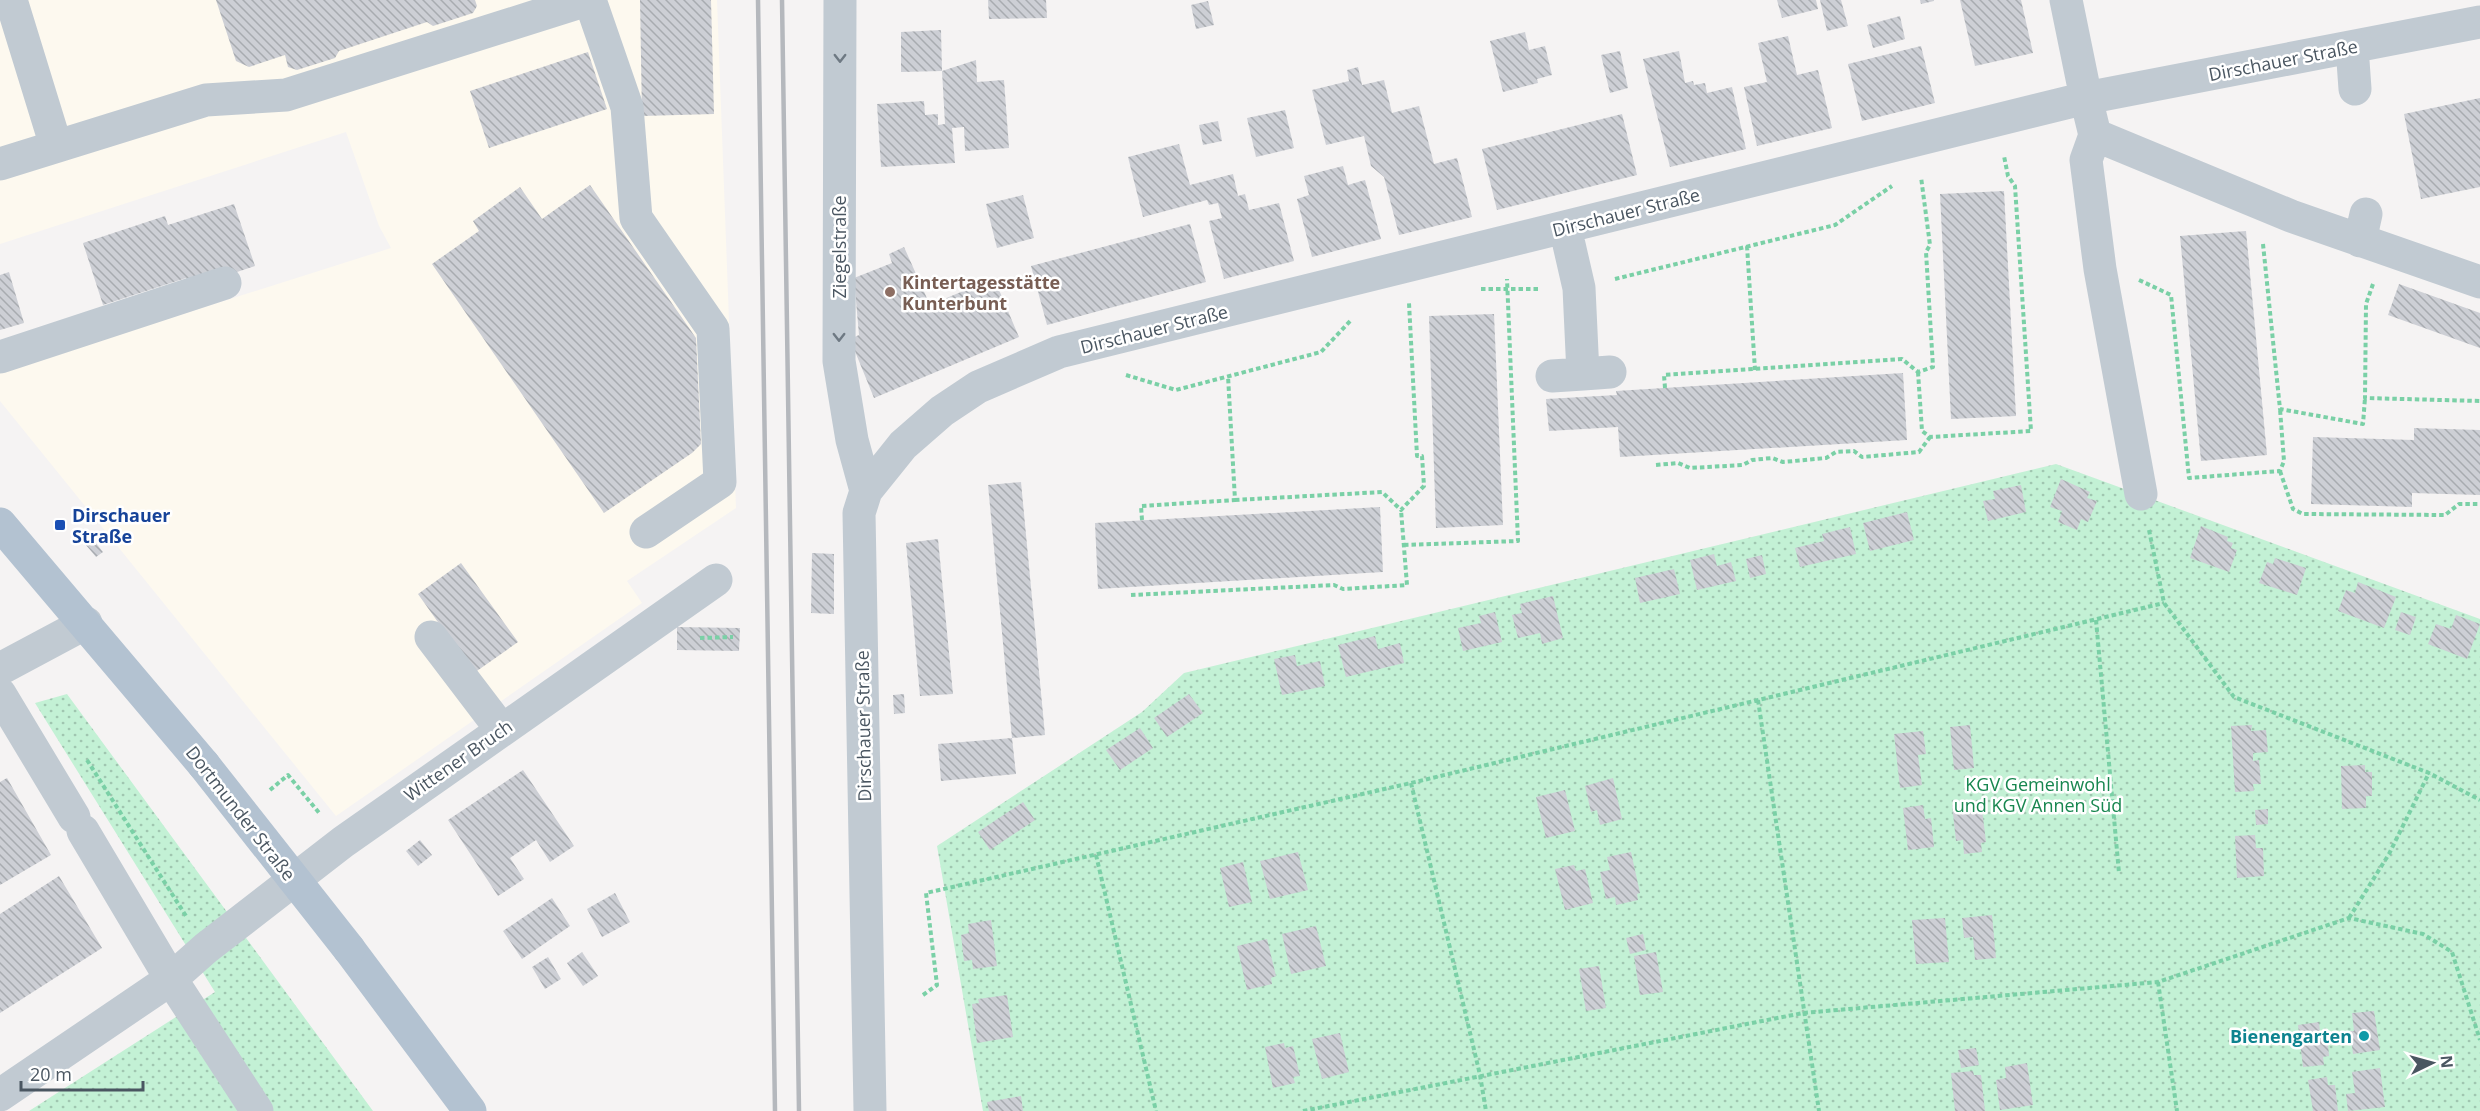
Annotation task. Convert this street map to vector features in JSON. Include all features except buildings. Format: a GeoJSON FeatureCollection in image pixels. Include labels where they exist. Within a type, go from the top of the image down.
{"type":"FeatureCollection","features":[{"type":"Feature","properties":{"kind":"main road","name":"Dortmunder Straße"},"geometry":{"type":"LineString","coordinates":[[0,524],[86,622],[204,765],[349,949],[470,1111]]}},
{"type":"Feature","properties":{"kind":"street"},"geometry":{"type":"LineString","coordinates":[[11,0],[56,146]]}},
{"type":"Feature","properties":{"kind":"street"},"geometry":{"type":"LineString","coordinates":[[0,164],[206,100],[286,95],[589,0],[627,107],[636,218],[713,329],[720,482],[645,532]]}},
{"type":"Feature","properties":{"kind":"street","name":"Ziegelstraße"},"geometry":{"type":"LineString","coordinates":[[840,0],[839,361],[852,440],[866,491]]}},
{"type":"Feature","properties":{"kind":"street"},"geometry":{"type":"LineString","coordinates":[[2066,0],[2095,135],[2086,160],[2100,269],[2141,494]]}},
{"type":"Feature","properties":{"kind":"street","name":"Dirschauer Straße"},"geometry":{"type":"LineString","coordinates":[[870,1111],[859,513],[866,491],[903,445],[942,411],[978,387],[1059,352],[1565,227],[1919,154],[1997,120],[2086,98],[2480,22]]}},
{"type":"Feature","properties":{"kind":"street"},"geometry":{"type":"LineString","coordinates":[[2352,47],[2355,89]]}},
{"type":"Feature","properties":{"kind":"street"},"geometry":{"type":"LineString","coordinates":[[2095,135],[2291,216],[2370,235],[2480,282]]}},
{"type":"Feature","properties":{"kind":"street"},"geometry":{"type":"LineString","coordinates":[[1565,227],[1579,288],[1582,374]]}},
{"type":"Feature","properties":{"kind":"street"},"geometry":{"type":"LineString","coordinates":[[0,357],[225,283]]}},
{"type":"Feature","properties":{"kind":"street","name":"Wittener Bruch"},"geometry":{"type":"LineString","coordinates":[[171,979],[206,948],[343,842],[716,580]]}},
{"type":"Feature","properties":{"kind":"street"},"geometry":{"type":"LineString","coordinates":[[0,669],[86,622]]}},
{"type":"Feature","properties":{"kind":"street"},"geometry":{"type":"LineString","coordinates":[[431,637],[501,729]]}},
{"type":"Feature","properties":{"kind":"street"},"geometry":{"type":"LineString","coordinates":[[0,694],[171,979],[257,1111]]}},
{"type":"Feature","properties":{"kind":"street"},"geometry":{"type":"LineString","coordinates":[[0,1095],[171,979]]}},
{"type":"Feature","properties":{"kind":"path"},"geometry":{"type":"LineString","coordinates":[[1665,388],[1664,375],[1902,360],[1918,372],[1922,430],[1930,437],[2031,431],[2015,186],[2008,176],[1997,120]]}},
{"type":"Feature","properties":{"kind":"path"},"geometry":{"type":"LineString","coordinates":[[1475,288],[1506,290],[1579,288],[1835,225],[1919,154]]}},
{"type":"Feature","properties":{"kind":"path"},"geometry":{"type":"LineString","coordinates":[[1918,372],[1933,367],[1926,252],[1930,245],[1928,225],[1924,219],[1919,154]]}},
{"type":"Feature","properties":{"kind":"path"},"geometry":{"type":"LineString","coordinates":[[2291,216],[2286,239],[2263,242],[2284,461],[2280,471],[2293,508],[2303,514],[2445,515],[2459,504],[2480,504]]}},
{"type":"Feature","properties":{"kind":"path"},"geometry":{"type":"LineString","coordinates":[[2280,408],[2363,424],[2370,235]]}},
{"type":"Feature","properties":{"kind":"path"},"geometry":{"type":"LineString","coordinates":[[1404,545],[1518,541],[1507,278],[1499,244]]}},
{"type":"Feature","properties":{"kind":"path"},"geometry":{"type":"LineString","coordinates":[[1747,246],[1755,370]]}},
{"type":"Feature","properties":{"kind":"path"},"geometry":{"type":"LineString","coordinates":[[2100,269],[2116,270],[2171,295],[2189,478],[2280,471]]}},
{"type":"Feature","properties":{"kind":"path"},"geometry":{"type":"LineString","coordinates":[[1401,510],[1424,486],[1422,456],[1417,456],[1409,298]]}},
{"type":"Feature","properties":{"kind":"path"},"geometry":{"type":"LineString","coordinates":[[1094,344],[1099,368],[1176,390],[1321,352],[1357,314]]}},
{"type":"Feature","properties":{"kind":"path"},"geometry":{"type":"LineString","coordinates":[[1228,376],[1235,500]]}},
{"type":"Feature","properties":{"kind":"path"},"geometry":{"type":"LineString","coordinates":[[2365,398],[2480,401]]}},
{"type":"Feature","properties":{"kind":"path"},"geometry":{"type":"LineString","coordinates":[[1656,465],[1678,463],[1690,468],[1743,465],[1752,460],[1772,458],[1783,462],[1826,458],[1836,452],[1854,451],[1862,457],[1919,452],[1930,437]]}},
{"type":"Feature","properties":{"kind":"path"},"geometry":{"type":"LineString","coordinates":[[1131,595],[1334,585],[1343,589],[1407,585],[1401,510],[1382,492],[1141,506],[1142,520]]}},
{"type":"Feature","properties":{"kind":"path"},"geometry":{"type":"LineString","coordinates":[[2141,494],[2164,603],[2234,698],[2429,773],[2480,800]]}},
{"type":"Feature","properties":{"kind":"path"},"geometry":{"type":"LineString","coordinates":[[923,995],[937,985],[926,893],[1411,783],[2164,603]]}},
{"type":"Feature","properties":{"kind":"path"},"geometry":{"type":"LineString","coordinates":[[2096,620],[2119,873]]}},
{"type":"Feature","properties":{"kind":"path"},"geometry":{"type":"LineString","coordinates":[[1758,700],[1819,1111]]}},
{"type":"Feature","properties":{"kind":"path"},"geometry":{"type":"LineString","coordinates":[[81,749],[206,948]]}},
{"type":"Feature","properties":{"kind":"path"},"geometry":{"type":"LineString","coordinates":[[2349,918],[2389,854],[2429,773]]}},
{"type":"Feature","properties":{"kind":"path"},"geometry":{"type":"LineString","coordinates":[[288,775],[343,842]]}},
{"type":"Feature","properties":{"kind":"path"},"geometry":{"type":"LineString","coordinates":[[1411,783],[1480,1075],[1486,1111]]}},
{"type":"Feature","properties":{"kind":"path"},"geometry":{"type":"LineString","coordinates":[[1096,855],[1156,1111]]}},
{"type":"Feature","properties":{"kind":"path"},"geometry":{"type":"LineString","coordinates":[[1303,1111],[1803,1013],[2158,982],[2349,918],[2423,934],[2452,952],[2480,1041]]}},
{"type":"Feature","properties":{"kind":"path"},"geometry":{"type":"LineString","coordinates":[[2158,982],[2177,1111]]}},
{"type":"Feature","properties":{"kind":"shaded area"},"geometry":{"type":"Polygon","coordinates":[[[0,0],[717,0],[736,508],[627,581],[642,603],[336,816],[0,401],[0,372],[391,248],[379,226],[346,132],[0,244],[0,0]]]}},
{"type":"Feature","properties":{"kind":"green space","name":"KGV Gemeinwohl und KGV Annen Süd"},"geometry":{"type":"Polygon","coordinates":[[[2056,464],[2480,619],[2480,1111],[983,1111],[937,846],[1142,712],[1184,673],[2056,464]]]}},
{"type":"Feature","properties":{"kind":"green space"},"geometry":{"type":"Polygon","coordinates":[[[67,694],[373,1111],[29,1111],[215,992],[35,703],[67,694]]]}},
{"type":"Feature","properties":{"kind":"railway"},"geometry":{"type":"LineString","coordinates":[[758,0],[775,1111]]}},
{"type":"Feature","properties":{"kind":"railway"},"geometry":{"type":"LineString","coordinates":[[782,0],[799,1111]]}},
{"type":"Feature","properties":{"kind":"place","name":"Kintertagesstätte Kunterbunt"},"geometry":{"type":"Point","coordinates":[890,292]}},
{"type":"Feature","properties":{"kind":"place","name":"Dirschauer Straße"},"geometry":{"type":"Point","coordinates":[60,525]}},
{"type":"Feature","properties":{"kind":"place","name":"Bienengarten"},"geometry":{"type":"Point","coordinates":[2364,1036]}}]}
